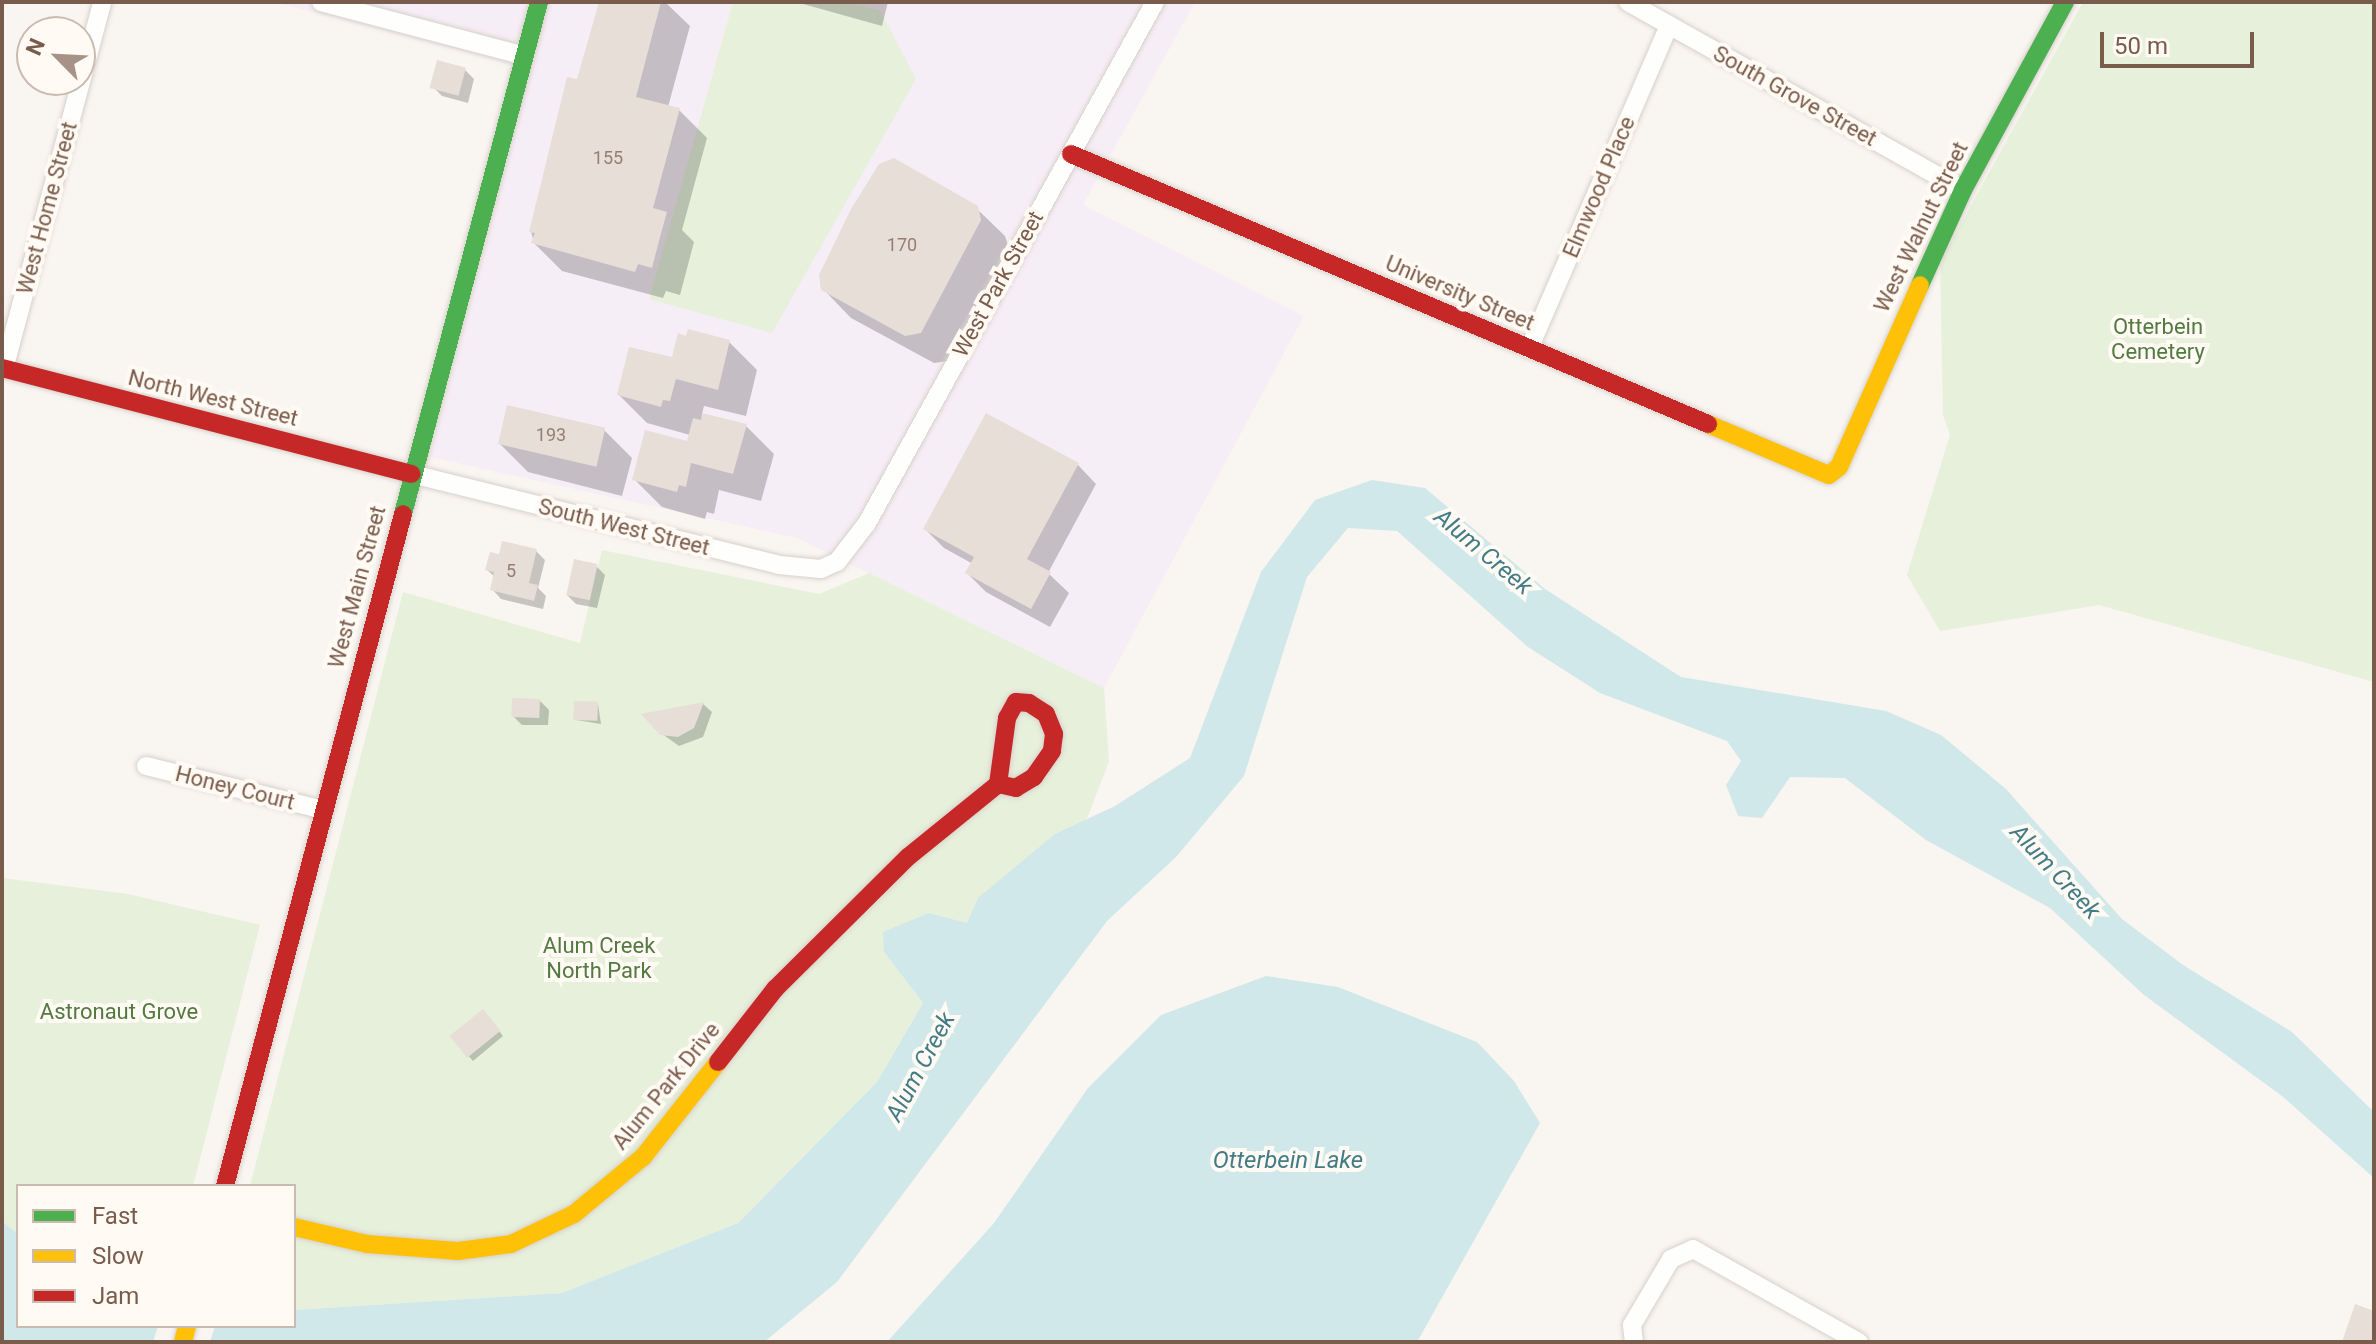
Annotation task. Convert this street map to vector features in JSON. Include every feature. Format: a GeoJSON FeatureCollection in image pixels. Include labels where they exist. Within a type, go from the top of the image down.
{"type":"FeatureCollection","features":[{"type":"Feature","properties":{"kind":"street","name":"West Home Street"},"geometry":{"type":"LineString","coordinates":[[3,368],[102,2]]}},
{"type":"Feature","properties":{"kind":"street"},"geometry":{"type":"LineString","coordinates":[[321,2],[525,56]]}},
{"type":"Feature","properties":{"kind":"street","name":"West Main Street"},"geometry":{"type":"LineString","coordinates":[[226,1184],[539,2]]}},
{"type":"Feature","properties":{"kind":"street","name":"West Park Street"},"geometry":{"type":"LineString","coordinates":[[837,562],[867,523],[1155,2]]}},
{"type":"Feature","properties":{"kind":"street","name":"South Grove Street"},"geometry":{"type":"LineString","coordinates":[[1628,2],[1963,190]]}},
{"type":"Feature","properties":{"kind":"street","name":"West Walnut Street"},"geometry":{"type":"LineString","coordinates":[[1829,475],[1839,467],[1963,190],[2065,2]]}},
{"type":"Feature","properties":{"kind":"street","name":"Elmwood Place"},"geometry":{"type":"LineString","coordinates":[[1529,349],[1669,25]]}},
{"type":"Feature","properties":{"kind":"street","name":"University Street"},"geometry":{"type":"LineString","coordinates":[[1071,154],[1829,475]]}},
{"type":"Feature","properties":{"kind":"street","name":"North West Street"},"geometry":{"type":"LineString","coordinates":[[3,368],[412,474]]}},
{"type":"Feature","properties":{"kind":"street","name":"South West Street"},"geometry":{"type":"LineString","coordinates":[[412,474],[779,565],[821,569],[837,562]]}},
{"type":"Feature","properties":{"kind":"street","name":"Alum Park Drive"},"geometry":{"type":"LineString","coordinates":[[296,1227],[367,1244],[458,1251],[511,1244],[574,1214],[643,1157],[784,980],[908,857],[998,784],[1007,718],[1016,702],[1029,703],[1046,714],[1054,734],[1052,751],[1034,777],[1016,788],[998,784]]}},
{"type":"Feature","properties":{"kind":"street","name":"Honey Court"},"geometry":{"type":"LineString","coordinates":[[146,766],[324,810]]}},
{"type":"Feature","properties":{"kind":"street"},"geometry":{"type":"LineString","coordinates":[[1634,1342],[1632,1325],[1671,1259],[1699,1250],[1859,1342]]}},
{"type":"Feature","properties":{"kind":"shaded area"},"geometry":{"type":"Polygon","coordinates":[[[275,2],[733,2],[649,299],[880,10],[844,2],[1195,2],[1083,205],[1304,316],[1104,688],[797,538],[430,457],[531,70],[275,2]]]}},
{"type":"Feature","properties":{"kind":"green space"},"geometry":{"type":"Polygon","coordinates":[[[733,2],[844,2],[880,10],[916,79],[772,333],[649,299],[733,2]]]}},
{"type":"Feature","properties":{"kind":"green space","name":"Otterbein Cemetery"},"geometry":{"type":"Polygon","coordinates":[[[2083,2],[2374,2],[2374,682],[2099,605],[1940,631],[1907,575],[1950,435],[1943,415],[1940,262],[2083,2]]]}},
{"type":"Feature","properties":{"kind":"green space","name":"Alum Creek North Park"},"geometry":{"type":"Polygon","coordinates":[[[602,550],[819,594],[869,573],[1104,688],[1109,761],[1050,915],[967,923],[929,913],[884,952],[923,1003],[877,1082],[738,1223],[562,1293],[296,1310],[296,1184],[251,1184],[403,592],[580,643],[602,550]]]}},
{"type":"Feature","properties":{"kind":"green space","name":"Astronaut Grove"},"geometry":{"type":"Polygon","coordinates":[[[2,878],[128,894],[260,925],[194,1184],[16,1184],[16,1232],[2,1221],[2,878]]]}},
{"type":"Feature","properties":{"kind":"water","name":"Alum Creek"},"geometry":{"type":"Polygon","coordinates":[[[1372,480],[1425,488],[1545,589],[1681,677],[1886,711],[1941,735],[2006,789],[2122,919],[2183,965],[2292,1032],[2374,1112],[2374,1178],[2282,1096],[2144,995],[2050,908],[1926,840],[1845,778],[1790,777],[1762,818],[1738,816],[1726,785],[1741,761],[1727,741],[1600,693],[1528,647],[1397,531],[1348,528],[1307,577],[1244,776],[1176,857],[1107,921],[837,1282],[764,1342],[2,1340],[2,1221],[16,1232],[16,1328],[296,1328],[296,1310],[562,1293],[738,1223],[877,1082],[923,1003],[884,952],[883,932],[929,913],[967,923],[978,898],[1055,834],[1115,806],[1190,758],[1261,572],[1315,500],[1372,480]]]}},
{"type":"Feature","properties":{"kind":"water","name":"Otterbein Lake"},"geometry":{"type":"Polygon","coordinates":[[[1266,976],[1338,987],[1477,1042],[1514,1081],[1540,1123],[1417,1342],[887,1342],[994,1223],[1088,1088],[1161,1015],[1266,976]]]}},
{"type":"Feature","properties":{"kind":"pier"},"geometry":{"type":"Polygon","coordinates":[[[157,1328],[214,1328],[210,1342],[153,1342],[157,1328]]]}},
{"type":"Feature","properties":{"kind":"building"},"geometry":{"type":"Polygon","coordinates":[[[599,2],[661,2],[636,97],[680,108],[653,208],[667,212],[652,268],[638,264],[635,272],[531,243],[535,233],[529,232],[567,77],[577,79],[599,2]]]}},
{"type":"Feature","properties":{"kind":"building"},"geometry":{"type":"Polygon","coordinates":[[[437,60],[466,68],[458,96],[429,88],[437,60]]]}},
{"type":"Feature","properties":{"kind":"building"},"geometry":{"type":"Polygon","coordinates":[[[894,158],[978,206],[981,220],[921,333],[905,336],[821,290],[819,275],[851,209],[879,164],[894,158]]]}},
{"type":"Feature","properties":{"kind":"building"},"geometry":{"type":"Polygon","coordinates":[[[688,329],[730,340],[718,390],[676,379],[670,401],[663,400],[661,407],[617,395],[629,347],[672,357],[678,333],[686,336],[688,329]]]}},
{"type":"Feature","properties":{"kind":"building"},"geometry":{"type":"Polygon","coordinates":[[[507,405],[605,428],[596,467],[498,444],[507,405]]]}},
{"type":"Feature","properties":{"kind":"building"},"geometry":{"type":"Polygon","coordinates":[[[702,413],[747,424],[733,474],[691,463],[686,487],[679,485],[677,492],[632,480],[645,430],[687,441],[693,418],[701,420],[702,413]]]}},
{"type":"Feature","properties":{"kind":"building"},"geometry":{"type":"Polygon","coordinates":[[[986,413],[1079,463],[1027,559],[1051,572],[1031,609],[965,573],[974,557],[923,529],[986,413]]]}},
{"type":"Feature","properties":{"kind":"building"},"geometry":{"type":"Polygon","coordinates":[[[502,541],[537,549],[529,583],[538,585],[534,601],[490,590],[494,572],[485,570],[490,552],[499,554],[502,541]]]}},
{"type":"Feature","properties":{"kind":"building"},"geometry":{"type":"Polygon","coordinates":[[[574,559],[597,564],[590,600],[566,595],[574,559]]]}},
{"type":"Feature","properties":{"kind":"building"},"geometry":{"type":"Polygon","coordinates":[[[512,698],[540,699],[539,718],[511,717],[512,698]]]}},
{"type":"Feature","properties":{"kind":"building"},"geometry":{"type":"Polygon","coordinates":[[[574,701],[598,702],[597,721],[573,720],[574,701]]]}},
{"type":"Feature","properties":{"kind":"building"},"geometry":{"type":"Polygon","coordinates":[[[704,702],[694,728],[678,737],[660,735],[641,714],[704,702]]]}},
{"type":"Feature","properties":{"kind":"building"},"geometry":{"type":"Polygon","coordinates":[[[483,1009],[501,1031],[467,1058],[450,1036],[483,1009]]]}},
{"type":"Feature","properties":{"kind":"building"},"geometry":{"type":"Polygon","coordinates":[[[2355,1304],[2374,1311],[2374,1342],[2342,1342],[2355,1304]]]}},
{"type":"Feature","properties":{"kind":"traffic: fast"},"geometry":{"type":"LineString","coordinates":[[403,514],[539,2]]}},
{"type":"Feature","properties":{"kind":"traffic: fast"},"geometry":{"type":"LineString","coordinates":[[1920,285],[1963,190],[2065,2]]}},
{"type":"Feature","properties":{"kind":"traffic: slow"},"geometry":{"type":"LineString","coordinates":[[1708,424],[1829,475],[1839,467],[1920,285]]}},
{"type":"Feature","properties":{"kind":"traffic: slow"},"geometry":{"type":"LineString","coordinates":[[296,1227],[367,1244],[458,1251],[511,1244],[574,1214],[643,1157],[718,1062]]}},
{"type":"Feature","properties":{"kind":"traffic: slow"},"geometry":{"type":"LineString","coordinates":[[183,1342],[186,1328]]}},
{"type":"Feature","properties":{"kind":"traffic: jam"},"geometry":{"type":"LineString","coordinates":[[1071,154],[1708,424]]}},
{"type":"Feature","properties":{"kind":"traffic: jam"},"geometry":{"type":"LineString","coordinates":[[2,368],[412,474]]}},
{"type":"Feature","properties":{"kind":"traffic: jam"},"geometry":{"type":"LineString","coordinates":[[226,1184],[403,514]]}},
{"type":"Feature","properties":{"kind":"traffic: jam"},"geometry":{"type":"LineString","coordinates":[[718,1062],[775,989],[908,857],[998,784],[1007,718],[1016,702],[1029,703],[1046,714],[1054,734],[1052,751],[1034,777],[1016,788],[998,784]]}}]}
